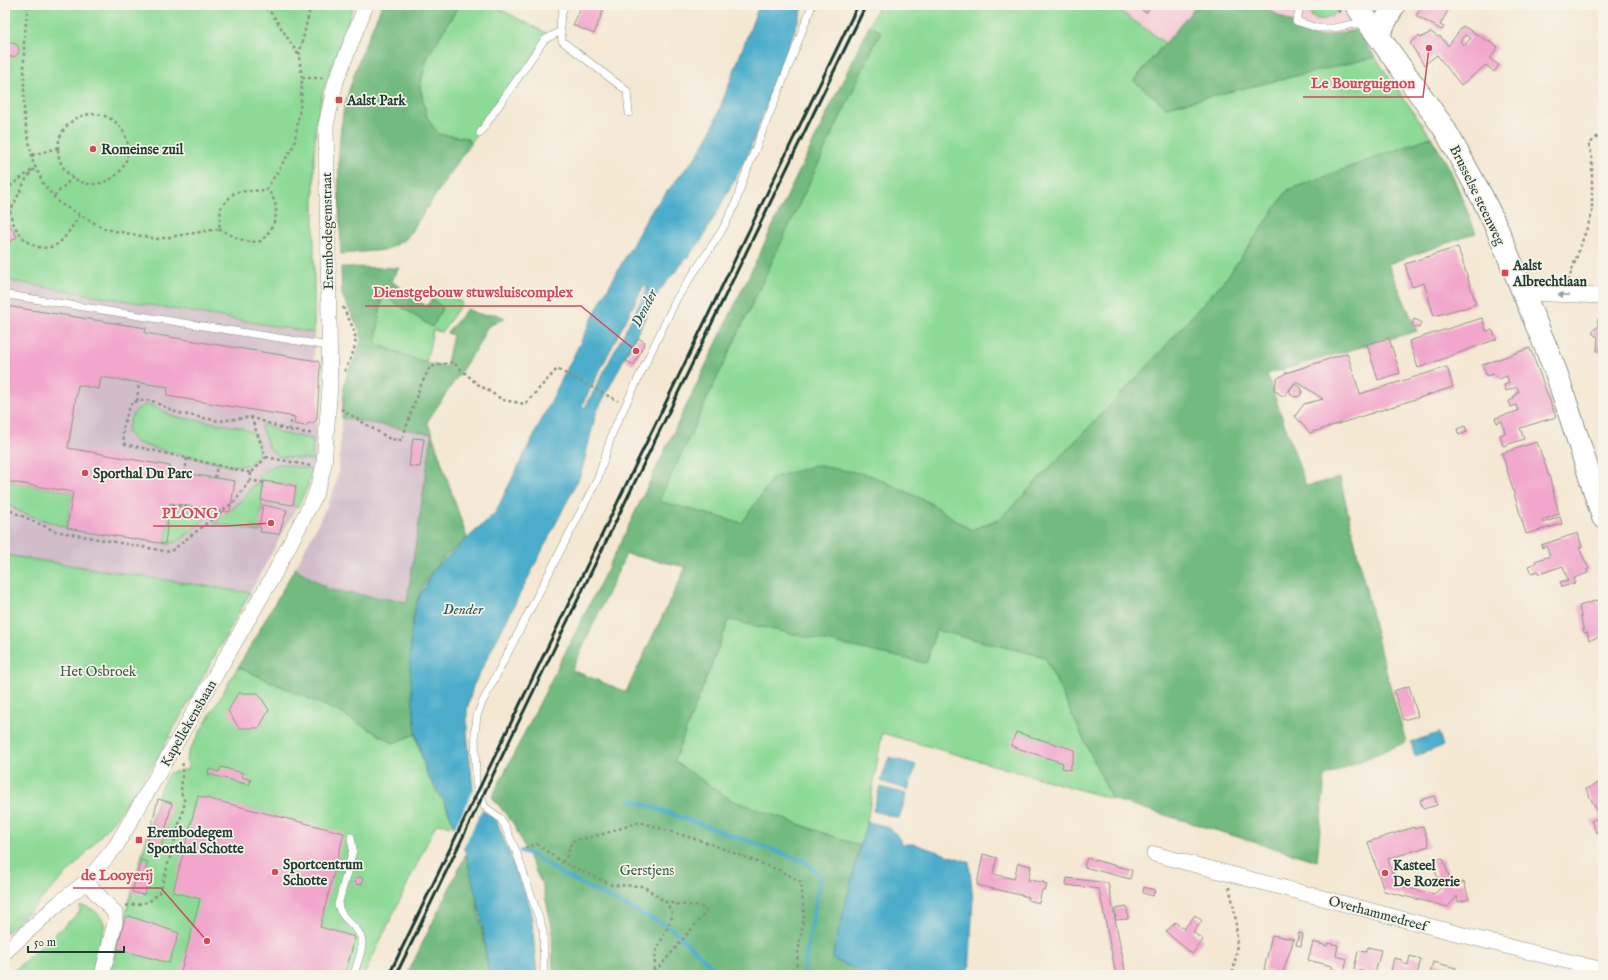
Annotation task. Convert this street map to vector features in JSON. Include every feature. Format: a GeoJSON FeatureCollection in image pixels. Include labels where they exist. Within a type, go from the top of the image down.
{"type":"FeatureCollection","features":[{"type":"Feature","properties":{"kind":"main road"},"geometry":{"type":"LineString","coordinates":[[1370,17],[1394,5]]}},
{"type":"Feature","properties":{"kind":"main road","name":"Brusselse steenweg"},"geometry":{"type":"LineString","coordinates":[[1370,17],[1444,128],[1464,162],[1496,226],[1556,372],[1603,517]]}},
{"type":"Feature","properties":{"kind":"street","name":"Erembodegemstraat"},"geometry":{"type":"LineString","coordinates":[[324,466],[330,385],[326,125],[336,81],[366,5]]}},
{"type":"Feature","properties":{"kind":"street"},"geometry":{"type":"LineString","coordinates":[[1524,293],[1603,296]]}},
{"type":"Feature","properties":{"kind":"street","name":"Kapellekensbaan"},"geometry":{"type":"LineString","coordinates":[[5,952],[60,902],[86,882],[116,846],[131,823],[272,578],[314,498],[324,466]]}},
{"type":"Feature","properties":{"kind":"street","name":"Overhammedreef"},"geometry":{"type":"LineString","coordinates":[[1154,854],[1603,970]]}},
{"type":"Feature","properties":{"kind":"street"},"geometry":{"type":"LineString","coordinates":[[86,882],[115,913],[115,923],[104,975]]}},
{"type":"Feature","properties":{"kind":"lane"},"geometry":{"type":"LineString","coordinates":[[564,5],[560,22],[562,41],[627,91],[629,113]]}},
{"type":"Feature","properties":{"kind":"lane"},"geometry":{"type":"LineString","coordinates":[[544,975],[544,930],[516,851],[504,824],[485,807],[476,784],[475,732],[477,716],[482,703],[598,478],[613,431],[677,298],[721,232],[735,205],[743,180],[812,5]]}},
{"type":"Feature","properties":{"kind":"lane"},"geometry":{"type":"LineString","coordinates":[[1299,7],[1296,21],[1318,28],[1334,28],[1370,17]]}},
{"type":"Feature","properties":{"kind":"lane"},"geometry":{"type":"LineString","coordinates":[[480,133],[544,40],[561,31]]}},
{"type":"Feature","properties":{"kind":"lane"},"geometry":{"type":"LineString","coordinates":[[5,296],[8,295],[329,346]]}},
{"type":"Feature","properties":{"kind":"lane"},"geometry":{"type":"LineString","coordinates":[[351,837],[353,850],[338,905],[340,912],[356,929],[362,943],[354,975]]}},
{"type":"Feature","properties":{"kind":"path"},"geometry":{"type":"LineString","coordinates":[[28,5],[24,40],[24,116],[35,169],[44,185],[60,203],[105,229],[157,238],[219,229],[241,240],[251,242],[261,241],[272,226],[277,210],[273,196],[266,190],[236,192],[221,207],[219,229]]}},
{"type":"Feature","properties":{"kind":"path"},"geometry":{"type":"LineString","coordinates":[[263,5],[273,15],[299,56]]}},
{"type":"Feature","properties":{"kind":"path"},"geometry":{"type":"LineString","coordinates":[[266,190],[294,145],[301,102],[299,56],[311,5]]}},
{"type":"Feature","properties":{"kind":"path"},"geometry":{"type":"LineString","coordinates":[[88,114],[98,114],[111,119],[122,129],[127,137],[128,157],[124,166],[114,176],[101,183],[92,184],[73,177],[62,165],[58,148],[64,130],[74,120],[88,114]]}},
{"type":"Feature","properties":{"kind":"path"},"geometry":{"type":"LineString","coordinates":[[1563,295],[1592,214],[1592,158],[1589,144],[1603,132]]}},
{"type":"Feature","properties":{"kind":"path"},"geometry":{"type":"LineString","coordinates":[[32,155],[58,148]]}},
{"type":"Feature","properties":{"kind":"path"},"geometry":{"type":"LineString","coordinates":[[5,190],[35,169]]}},
{"type":"Feature","properties":{"kind":"path"},"geometry":{"type":"LineString","coordinates":[[35,169],[25,181],[10,212],[14,226],[20,235],[34,246],[54,246],[67,233],[80,215]]}},
{"type":"Feature","properties":{"kind":"path"},"geometry":{"type":"LineString","coordinates":[[54,196],[73,177]]}},
{"type":"Feature","properties":{"kind":"path"},"geometry":{"type":"LineString","coordinates":[[339,407],[390,438],[402,440],[419,389],[430,367],[453,362],[476,383],[503,400],[525,404],[557,369],[625,405]]}},
{"type":"Feature","properties":{"kind":"path"},"geometry":{"type":"LineString","coordinates":[[137,401],[139,383]]}},
{"type":"Feature","properties":{"kind":"path"},"geometry":{"type":"LineString","coordinates":[[251,473],[125,444],[122,437],[125,418],[132,402],[150,400],[178,413],[219,421],[251,417],[289,430],[326,436]]}},
{"type":"Feature","properties":{"kind":"path"},"geometry":{"type":"LineString","coordinates":[[251,417],[266,457]]}},
{"type":"Feature","properties":{"kind":"path"},"geometry":{"type":"LineString","coordinates":[[289,430],[292,417]]}},
{"type":"Feature","properties":{"kind":"path"},"geometry":{"type":"LineString","coordinates":[[266,457],[324,466]]}},
{"type":"Feature","properties":{"kind":"path"},"geometry":{"type":"LineString","coordinates":[[5,508],[55,531],[170,552],[235,501],[250,480],[251,473],[266,457]]}},
{"type":"Feature","properties":{"kind":"path"},"geometry":{"type":"LineString","coordinates":[[185,473],[187,458]]}},
{"type":"Feature","properties":{"kind":"path"},"geometry":{"type":"LineString","coordinates":[[215,478],[217,465]]}},
{"type":"Feature","properties":{"kind":"path"},"geometry":{"type":"LineString","coordinates":[[250,480],[264,483]]}},
{"type":"Feature","properties":{"kind":"path"},"geometry":{"type":"LineString","coordinates":[[172,505],[219,513]]}},
{"type":"Feature","properties":{"kind":"path"},"geometry":{"type":"LineString","coordinates":[[115,913],[127,906],[148,903],[155,899],[161,890],[185,802],[181,793],[183,756]]}},
{"type":"Feature","properties":{"kind":"path"},"geometry":{"type":"LineString","coordinates":[[562,862],[567,856],[572,841],[603,834],[640,822],[708,843],[781,871],[801,882],[804,914],[795,975]]}},
{"type":"Feature","properties":{"kind":"path"},"geometry":{"type":"LineString","coordinates":[[516,851],[536,844],[562,862],[612,885],[643,886],[666,902],[686,906],[697,905],[704,908],[706,912],[705,916],[653,973]]}},
{"type":"Feature","properties":{"kind":"path"},"geometry":{"type":"LineString","coordinates":[[1224,873],[1235,908],[1237,959],[1232,975]]}},
{"type":"Feature","properties":{"kind":"path"},"geometry":{"type":"LineString","coordinates":[[653,973],[656,952],[661,944],[666,927],[673,915],[666,902]]}},
{"type":"Feature","properties":{"kind":"shaded area"},"geometry":{"type":"Polygon","coordinates":[[[1112,5],[1197,5],[1165,43],[1112,5]]]}},
{"type":"Feature","properties":{"kind":"shaded area"},"geometry":{"type":"Polygon","coordinates":[[[1260,5],[1337,5],[1356,30],[1318,37],[1260,5]]]}},
{"type":"Feature","properties":{"kind":"shaded area"},"geometry":{"type":"Polygon","coordinates":[[[5,280],[314,333],[314,362],[320,368],[315,462],[308,486],[250,593],[5,555],[5,280]]]}},
{"type":"Feature","properties":{"kind":"shaded area"},"geometry":{"type":"Polygon","coordinates":[[[342,418],[432,434],[407,602],[330,590],[295,568],[327,506],[335,487],[339,467],[342,418]]]}},
{"type":"Feature","properties":{"kind":"green space"},"geometry":{"type":"Polygon","coordinates":[[[5,5],[354,5],[323,91],[316,125],[314,158],[314,333],[5,280],[5,5]]]}},
{"type":"Feature","properties":{"kind":"green space"},"geometry":{"type":"Polygon","coordinates":[[[382,5],[459,5],[427,58],[420,87],[427,117],[438,134],[467,138],[470,144],[406,239],[386,250],[341,254],[339,148],[343,114],[355,72],[382,5]]]}},
{"type":"Feature","properties":{"kind":"green space"},"geometry":{"type":"Polygon","coordinates":[[[459,5],[492,5],[548,34],[470,144],[467,138],[438,134],[427,117],[420,87],[427,58],[459,5]]]}},
{"type":"Feature","properties":{"kind":"green space"},"geometry":{"type":"Polygon","coordinates":[[[879,5],[1112,5],[1165,43],[1134,80],[1166,107],[1375,57],[1431,137],[1288,190],[1228,276],[1145,369],[1001,518],[971,530],[928,502],[870,475],[773,478],[742,523],[658,501],[881,31],[869,26],[879,5]]]}},
{"type":"Feature","properties":{"kind":"green space"},"geometry":{"type":"Polygon","coordinates":[[[1197,5],[1260,5],[1318,37],[1356,30],[1375,57],[1166,107],[1134,81],[1197,5]]]}},
{"type":"Feature","properties":{"kind":"green space"},"geometry":{"type":"Polygon","coordinates":[[[1307,5],[1337,5],[1340,10],[1330,17],[1316,19],[1312,17],[1307,5]]]}},
{"type":"Feature","properties":{"kind":"green space","name":"Gerstjens"},"geometry":{"type":"Polygon","coordinates":[[[869,26],[881,31],[659,501],[742,523],[773,478],[815,465],[870,475],[928,502],[971,530],[1001,518],[1145,369],[1228,276],[1288,190],[1431,137],[1450,169],[1476,233],[1388,264],[1417,331],[1267,374],[1306,486],[1340,478],[1380,650],[1406,742],[1325,776],[1317,861],[1112,799],[1045,657],[936,630],[926,663],[729,620],[674,761],[731,800],[860,846],[832,959],[870,975],[553,975],[552,927],[543,887],[513,823],[492,797],[616,552],[869,26]],[[626,554],[572,670],[626,692],[686,567],[626,554]]]}},
{"type":"Feature","properties":{"kind":"green space"},"geometry":{"type":"Polygon","coordinates":[[[341,267],[399,268],[391,281],[426,306],[432,299],[443,308],[432,327],[382,294],[376,344],[426,363],[446,367],[453,335],[447,333],[467,309],[482,315],[496,314],[505,318],[487,327],[478,346],[427,422],[432,434],[342,418],[344,386],[348,370],[356,357],[361,341],[359,329],[342,295],[341,267]]]}},
{"type":"Feature","properties":{"kind":"green space"},"geometry":{"type":"Polygon","coordinates":[[[441,289],[462,303],[442,332],[433,330],[426,363],[376,344],[382,294],[432,327],[443,308],[432,299],[441,289]]]}},
{"type":"Feature","properties":{"kind":"green space"},"geometry":{"type":"Polygon","coordinates":[[[148,404],[176,417],[239,427],[253,433],[259,444],[258,455],[249,465],[231,466],[136,443],[127,432],[129,422],[136,411],[148,404]]]}},
{"type":"Feature","properties":{"kind":"green space"},"geometry":{"type":"Polygon","coordinates":[[[263,424],[281,433],[313,439],[312,460],[278,456],[269,448],[261,427],[263,424]]]}},
{"type":"Feature","properties":{"kind":"green space"},"geometry":{"type":"Polygon","coordinates":[[[432,434],[467,538],[445,557],[433,570],[423,587],[416,606],[412,627],[411,671],[416,734],[393,743],[339,712],[238,667],[295,568],[330,590],[407,602],[432,434]]]}},
{"type":"Feature","properties":{"kind":"green space"},"geometry":{"type":"Polygon","coordinates":[[[281,464],[309,469],[312,472],[308,486],[297,508],[293,505],[296,486],[257,480],[267,469],[281,464]]]}},
{"type":"Feature","properties":{"kind":"green space"},"geometry":{"type":"Polygon","coordinates":[[[5,481],[73,492],[67,528],[20,512],[6,502],[5,481]]]}},
{"type":"Feature","properties":{"kind":"green space"},"geometry":{"type":"Polygon","coordinates":[[[254,484],[263,486],[260,532],[214,523],[243,500],[254,484]]]}},
{"type":"Feature","properties":{"kind":"green space"},"geometry":{"type":"Polygon","coordinates":[[[170,507],[210,514],[195,528],[176,542],[165,544],[170,507]]]}},
{"type":"Feature","properties":{"kind":"green space","name":"Het Osbroek"},"geometry":{"type":"Polygon","coordinates":[[[5,555],[250,593],[155,762],[117,816],[80,860],[5,934],[5,555]]]}},
{"type":"Feature","properties":{"kind":"green space"},"geometry":{"type":"Polygon","coordinates":[[[729,619],[926,663],[936,630],[1045,657],[1112,799],[882,733],[867,822],[860,846],[731,800],[674,761],[729,619]]]}},
{"type":"Feature","properties":{"kind":"green space","name":"Sportcentrum Schotte"},"geometry":{"type":"Polygon","coordinates":[[[238,667],[339,712],[393,743],[415,734],[426,773],[440,798],[442,798],[455,826],[436,824],[364,975],[109,975],[160,789],[169,773],[189,769],[186,760],[189,751],[238,667]]]}},
{"type":"Feature","properties":{"kind":"green space"},"geometry":{"type":"Polygon","coordinates":[[[466,854],[473,878],[489,975],[407,975],[466,854]]]}},
{"type":"Feature","properties":{"kind":"green space"},"geometry":{"type":"Polygon","coordinates":[[[80,906],[95,911],[105,924],[92,975],[9,975],[80,912],[80,906]]]}},
{"type":"Feature","properties":{"kind":"water","name":"Dender"},"geometry":{"type":"Polygon","coordinates":[[[759,5],[804,5],[748,155],[701,241],[659,291],[596,413],[581,474],[473,686],[467,710],[467,732],[473,789],[483,811],[496,819],[531,909],[537,975],[489,975],[481,916],[466,854],[445,803],[427,773],[416,734],[410,668],[411,633],[416,604],[433,570],[495,513],[602,299],[651,211],[698,154],[712,129],[759,5]],[[644,285],[582,405],[585,408],[648,287],[644,285]]]}},
{"type":"Feature","properties":{"kind":"water"},"geometry":{"type":"Polygon","coordinates":[[[1439,733],[1443,746],[1415,756],[1411,742],[1439,733]]]}},
{"type":"Feature","properties":{"kind":"water"},"geometry":{"type":"Polygon","coordinates":[[[889,757],[916,765],[908,790],[881,781],[889,757]]]}},
{"type":"Feature","properties":{"kind":"water"},"geometry":{"type":"Polygon","coordinates":[[[880,787],[907,794],[899,818],[873,811],[880,787]]]}},
{"type":"Feature","properties":{"kind":"water"},"geometry":{"type":"Polygon","coordinates":[[[867,822],[892,830],[902,844],[914,844],[969,862],[973,900],[969,975],[870,975],[832,959],[867,822]]]}},
{"type":"Feature","properties":{"kind":"pier"},"geometry":{"type":"Polygon","coordinates":[[[475,787],[483,807],[462,851],[454,829],[475,787]]]}},
{"type":"Feature","properties":{"kind":"building"},"geometry":{"type":"Polygon","coordinates":[[[582,5],[605,5],[594,34],[573,25],[582,5]]]}},
{"type":"Feature","properties":{"kind":"building"},"geometry":{"type":"Polygon","coordinates":[[[1136,5],[1152,5],[1146,13],[1136,5]]]}},
{"type":"Feature","properties":{"kind":"building"},"geometry":{"type":"Polygon","coordinates":[[[1423,5],[1451,5],[1440,25],[1444,27],[1442,30],[1416,16],[1423,5]]]}},
{"type":"Feature","properties":{"kind":"building"},"geometry":{"type":"Polygon","coordinates":[[[1463,26],[1498,47],[1490,59],[1499,65],[1494,72],[1486,65],[1461,85],[1437,55],[1424,65],[1410,43],[1419,36],[1420,38],[1431,32],[1438,37],[1440,36],[1448,46],[1463,26]],[[1465,35],[1460,41],[1464,46],[1471,38],[1465,35]]]}},
{"type":"Feature","properties":{"kind":"building"},"geometry":{"type":"Polygon","coordinates":[[[9,43],[15,43],[19,47],[19,53],[15,57],[9,57],[5,53],[5,47],[9,43]]]}},
{"type":"Feature","properties":{"kind":"building"},"geometry":{"type":"Polygon","coordinates":[[[7,220],[17,237],[6,244],[5,221],[7,220]]]}},
{"type":"Feature","properties":{"kind":"building"},"geometry":{"type":"Polygon","coordinates":[[[1458,247],[1476,304],[1434,316],[1424,283],[1412,287],[1405,264],[1458,247]]]}},
{"type":"Feature","properties":{"kind":"building"},"geometry":{"type":"Polygon","coordinates":[[[6,306],[146,328],[145,333],[318,361],[320,366],[317,419],[313,423],[309,423],[305,426],[294,424],[295,417],[167,396],[168,387],[101,377],[99,389],[78,385],[68,448],[170,466],[169,471],[235,481],[230,511],[227,512],[170,503],[165,544],[67,528],[73,492],[5,481],[6,306]]]}},
{"type":"Feature","properties":{"kind":"building"},"geometry":{"type":"Polygon","coordinates":[[[1482,318],[1486,331],[1492,330],[1497,339],[1418,368],[1409,341],[1482,318]]]}},
{"type":"Feature","properties":{"kind":"building"},"geometry":{"type":"Polygon","coordinates":[[[1414,319],[1421,322],[1419,328],[1412,326],[1414,319]]]}},
{"type":"Feature","properties":{"kind":"building"},"geometry":{"type":"Polygon","coordinates":[[[1598,319],[1603,319],[1603,358],[1601,356],[1601,351],[1597,351],[1598,337],[1593,334],[1593,330],[1598,327],[1598,319]]]}},
{"type":"Feature","properties":{"kind":"building"},"geometry":{"type":"Polygon","coordinates":[[[638,338],[645,342],[634,365],[626,361],[638,338]]]}},
{"type":"Feature","properties":{"kind":"building"},"geometry":{"type":"Polygon","coordinates":[[[1389,338],[1400,373],[1378,380],[1367,344],[1389,338]]]}},
{"type":"Feature","properties":{"kind":"building"},"geometry":{"type":"Polygon","coordinates":[[[1530,348],[1556,417],[1520,428],[1524,439],[1503,446],[1500,435],[1505,433],[1502,421],[1497,423],[1495,418],[1518,411],[1516,405],[1511,407],[1509,401],[1514,399],[1513,397],[1519,392],[1517,387],[1506,391],[1504,385],[1509,383],[1507,376],[1499,379],[1493,374],[1487,376],[1482,365],[1530,348]]]}},
{"type":"Feature","properties":{"kind":"building"},"geometry":{"type":"Polygon","coordinates":[[[1347,353],[1360,394],[1447,367],[1453,387],[1310,433],[1295,416],[1304,404],[1323,399],[1296,381],[1284,397],[1274,390],[1277,379],[1286,373],[1347,353]]]}},
{"type":"Feature","properties":{"kind":"building"},"geometry":{"type":"Polygon","coordinates":[[[1294,385],[1298,385],[1302,391],[1298,397],[1294,397],[1290,393],[1290,389],[1294,385]]]}},
{"type":"Feature","properties":{"kind":"building"},"geometry":{"type":"Polygon","coordinates":[[[1465,426],[1467,432],[1459,435],[1457,429],[1465,426]]]}},
{"type":"Feature","properties":{"kind":"building"},"geometry":{"type":"Polygon","coordinates":[[[413,438],[424,439],[420,467],[409,466],[413,438]]]}},
{"type":"Feature","properties":{"kind":"building"},"geometry":{"type":"Polygon","coordinates":[[[1537,442],[1550,479],[1559,514],[1542,520],[1543,523],[1560,517],[1562,524],[1526,534],[1502,453],[1537,442]]]}},
{"type":"Feature","properties":{"kind":"building"},"geometry":{"type":"Polygon","coordinates":[[[264,481],[296,486],[293,505],[261,500],[264,481]]]}},
{"type":"Feature","properties":{"kind":"building"},"geometry":{"type":"Polygon","coordinates":[[[263,505],[287,510],[279,534],[260,532],[261,528],[259,527],[263,505]]]}},
{"type":"Feature","properties":{"kind":"building"},"geometry":{"type":"Polygon","coordinates":[[[1578,533],[1582,547],[1579,548],[1589,569],[1587,570],[1588,573],[1574,578],[1575,583],[1562,587],[1560,582],[1568,580],[1563,566],[1539,574],[1538,571],[1531,573],[1528,566],[1536,563],[1535,561],[1550,556],[1546,546],[1542,548],[1541,545],[1578,533]]]}},
{"type":"Feature","properties":{"kind":"building"},"geometry":{"type":"Polygon","coordinates":[[[1598,600],[1603,622],[1603,636],[1589,640],[1587,632],[1584,633],[1579,606],[1598,600]]]}},
{"type":"Feature","properties":{"kind":"building"},"geometry":{"type":"Polygon","coordinates":[[[1409,686],[1418,716],[1403,720],[1394,691],[1409,686]]]}},
{"type":"Feature","properties":{"kind":"building"},"geometry":{"type":"Polygon","coordinates":[[[238,693],[258,693],[269,710],[259,728],[239,728],[228,711],[238,693]]]}},
{"type":"Feature","properties":{"kind":"building"},"geometry":{"type":"Polygon","coordinates":[[[1016,732],[1075,750],[1070,770],[1062,768],[1063,763],[1011,746],[1016,732]]]}},
{"type":"Feature","properties":{"kind":"building"},"geometry":{"type":"Polygon","coordinates":[[[221,767],[243,773],[242,777],[251,780],[249,785],[208,774],[209,769],[219,772],[221,767]]]}},
{"type":"Feature","properties":{"kind":"building"},"geometry":{"type":"Polygon","coordinates":[[[1603,781],[1603,829],[1597,833],[1591,821],[1600,817],[1586,789],[1603,781]]]}},
{"type":"Feature","properties":{"kind":"building"},"geometry":{"type":"Polygon","coordinates":[[[198,796],[344,833],[320,927],[355,937],[345,975],[180,975],[200,899],[173,892],[198,796]]]}},
{"type":"Feature","properties":{"kind":"building"},"geometry":{"type":"Polygon","coordinates":[[[1434,796],[1437,805],[1423,809],[1420,800],[1434,796]]]}},
{"type":"Feature","properties":{"kind":"building"},"geometry":{"type":"Polygon","coordinates":[[[158,799],[172,803],[161,848],[147,844],[158,799]]]}},
{"type":"Feature","properties":{"kind":"building","name":"Kasteel De Rozerie"},"geometry":{"type":"Polygon","coordinates":[[[1423,826],[1429,846],[1388,859],[1396,885],[1434,894],[1441,888],[1432,861],[1443,858],[1452,885],[1464,882],[1469,899],[1458,902],[1457,896],[1448,907],[1384,891],[1368,842],[1414,827],[1414,829],[1423,826]]]}},
{"type":"Feature","properties":{"kind":"building"},"geometry":{"type":"Polygon","coordinates":[[[983,854],[997,858],[993,874],[1014,879],[1018,863],[1031,866],[1028,880],[1044,882],[1043,883],[1047,884],[1045,891],[1042,890],[1039,903],[1028,900],[1029,897],[977,885],[983,854]]]}},
{"type":"Feature","properties":{"kind":"building"},"geometry":{"type":"Polygon","coordinates":[[[1087,858],[1132,870],[1130,879],[1084,867],[1087,858]]]}},
{"type":"Feature","properties":{"kind":"building"},"geometry":{"type":"Polygon","coordinates":[[[141,860],[148,862],[145,872],[152,874],[144,895],[132,892],[141,860]]]}},
{"type":"Feature","properties":{"kind":"building"},"geometry":{"type":"Polygon","coordinates":[[[357,877],[361,877],[363,881],[361,885],[357,885],[355,883],[355,879],[357,877]]]}},
{"type":"Feature","properties":{"kind":"building"},"geometry":{"type":"Polygon","coordinates":[[[1067,878],[1108,883],[1126,975],[1116,975],[1099,889],[1066,885],[1067,878]]]}},
{"type":"Feature","properties":{"kind":"building"},"geometry":{"type":"Polygon","coordinates":[[[1144,887],[1155,890],[1153,896],[1143,893],[1144,887]]]}},
{"type":"Feature","properties":{"kind":"building"},"geometry":{"type":"Polygon","coordinates":[[[1127,907],[1128,919],[1116,920],[1115,909],[1127,907]]]}},
{"type":"Feature","properties":{"kind":"building"},"geometry":{"type":"Polygon","coordinates":[[[1195,915],[1202,921],[1193,932],[1203,940],[1192,954],[1166,932],[1175,922],[1184,929],[1195,915]]]}},
{"type":"Feature","properties":{"kind":"building"},"geometry":{"type":"Polygon","coordinates":[[[129,916],[179,933],[169,963],[117,949],[125,918],[129,916]]]}},
{"type":"Feature","properties":{"kind":"building"},"geometry":{"type":"Polygon","coordinates":[[[1299,933],[1303,934],[1301,946],[1296,945],[1299,933]]]}},
{"type":"Feature","properties":{"kind":"building"},"geometry":{"type":"Polygon","coordinates":[[[1272,935],[1294,939],[1282,975],[1264,970],[1272,935]]]}},
{"type":"Feature","properties":{"kind":"building"},"geometry":{"type":"Polygon","coordinates":[[[1313,942],[1327,946],[1328,943],[1338,945],[1336,956],[1347,959],[1344,972],[1332,969],[1332,966],[1308,960],[1313,942]]]}},
{"type":"Feature","properties":{"kind":"building"},"geometry":{"type":"Polygon","coordinates":[[[1368,947],[1381,950],[1375,974],[1354,969],[1358,951],[1366,952],[1368,947]]]}},
{"type":"Feature","properties":{"kind":"building"},"geometry":{"type":"Polygon","coordinates":[[[1410,956],[1421,959],[1417,975],[1390,975],[1394,958],[1402,960],[1402,963],[1408,965],[1410,956]]]}},
{"type":"Feature","properties":{"kind":"building"},"geometry":{"type":"Polygon","coordinates":[[[1433,962],[1456,968],[1455,975],[1430,975],[1433,962]]]}},
{"type":"Feature","properties":{"kind":"waterway"},"geometry":{"type":"LineString","coordinates":[[632,800],[804,861],[820,876],[803,975]]}},
{"type":"Feature","properties":{"kind":"waterway"},"geometry":{"type":"LineString","coordinates":[[521,851],[533,855],[563,875],[671,928],[721,975]]}},
{"type":"Feature","properties":{"kind":"railway"},"geometry":{"type":"LineString","coordinates":[[389,975],[858,5]]}},
{"type":"Feature","properties":{"kind":"railway"},"geometry":{"type":"LineString","coordinates":[[396,975],[866,5]]}},
{"type":"Feature","properties":{"kind":"place","name":"Le Bourguignon"},"geometry":{"type":"Point","coordinates":[1429,48]}},
{"type":"Feature","properties":{"kind":"place","name":"Aalst Park"},"geometry":{"type":"Point","coordinates":[339,100]}},
{"type":"Feature","properties":{"kind":"place","name":"Romeinse zuil"},"geometry":{"type":"Point","coordinates":[93,149]}},
{"type":"Feature","properties":{"kind":"place","name":"Aalst Albrechtlaan"},"geometry":{"type":"Point","coordinates":[1505,273]}},
{"type":"Feature","properties":{"kind":"place","name":"Dienstgebouw stuwsluiscomplex"},"geometry":{"type":"Point","coordinates":[636,351]}},
{"type":"Feature","properties":{"kind":"place","name":"Sporthal Du Parc"},"geometry":{"type":"Point","coordinates":[85,473]}},
{"type":"Feature","properties":{"kind":"place","name":"PLONG"},"geometry":{"type":"Point","coordinates":[271,523]}},
{"type":"Feature","properties":{"kind":"place","name":"Erembodegem Sporthal Schotte"},"geometry":{"type":"Point","coordinates":[139,840]}},
{"type":"Feature","properties":{"kind":"place","name":"Sportcentrum Schotte"},"geometry":{"type":"Point","coordinates":[275,872]}},
{"type":"Feature","properties":{"kind":"place","name":"Kasteel De Rozerie"},"geometry":{"type":"Point","coordinates":[1385,873]}},
{"type":"Feature","properties":{"kind":"place","name":"de Looyerij"},"geometry":{"type":"Point","coordinates":[207,941]}}]}
